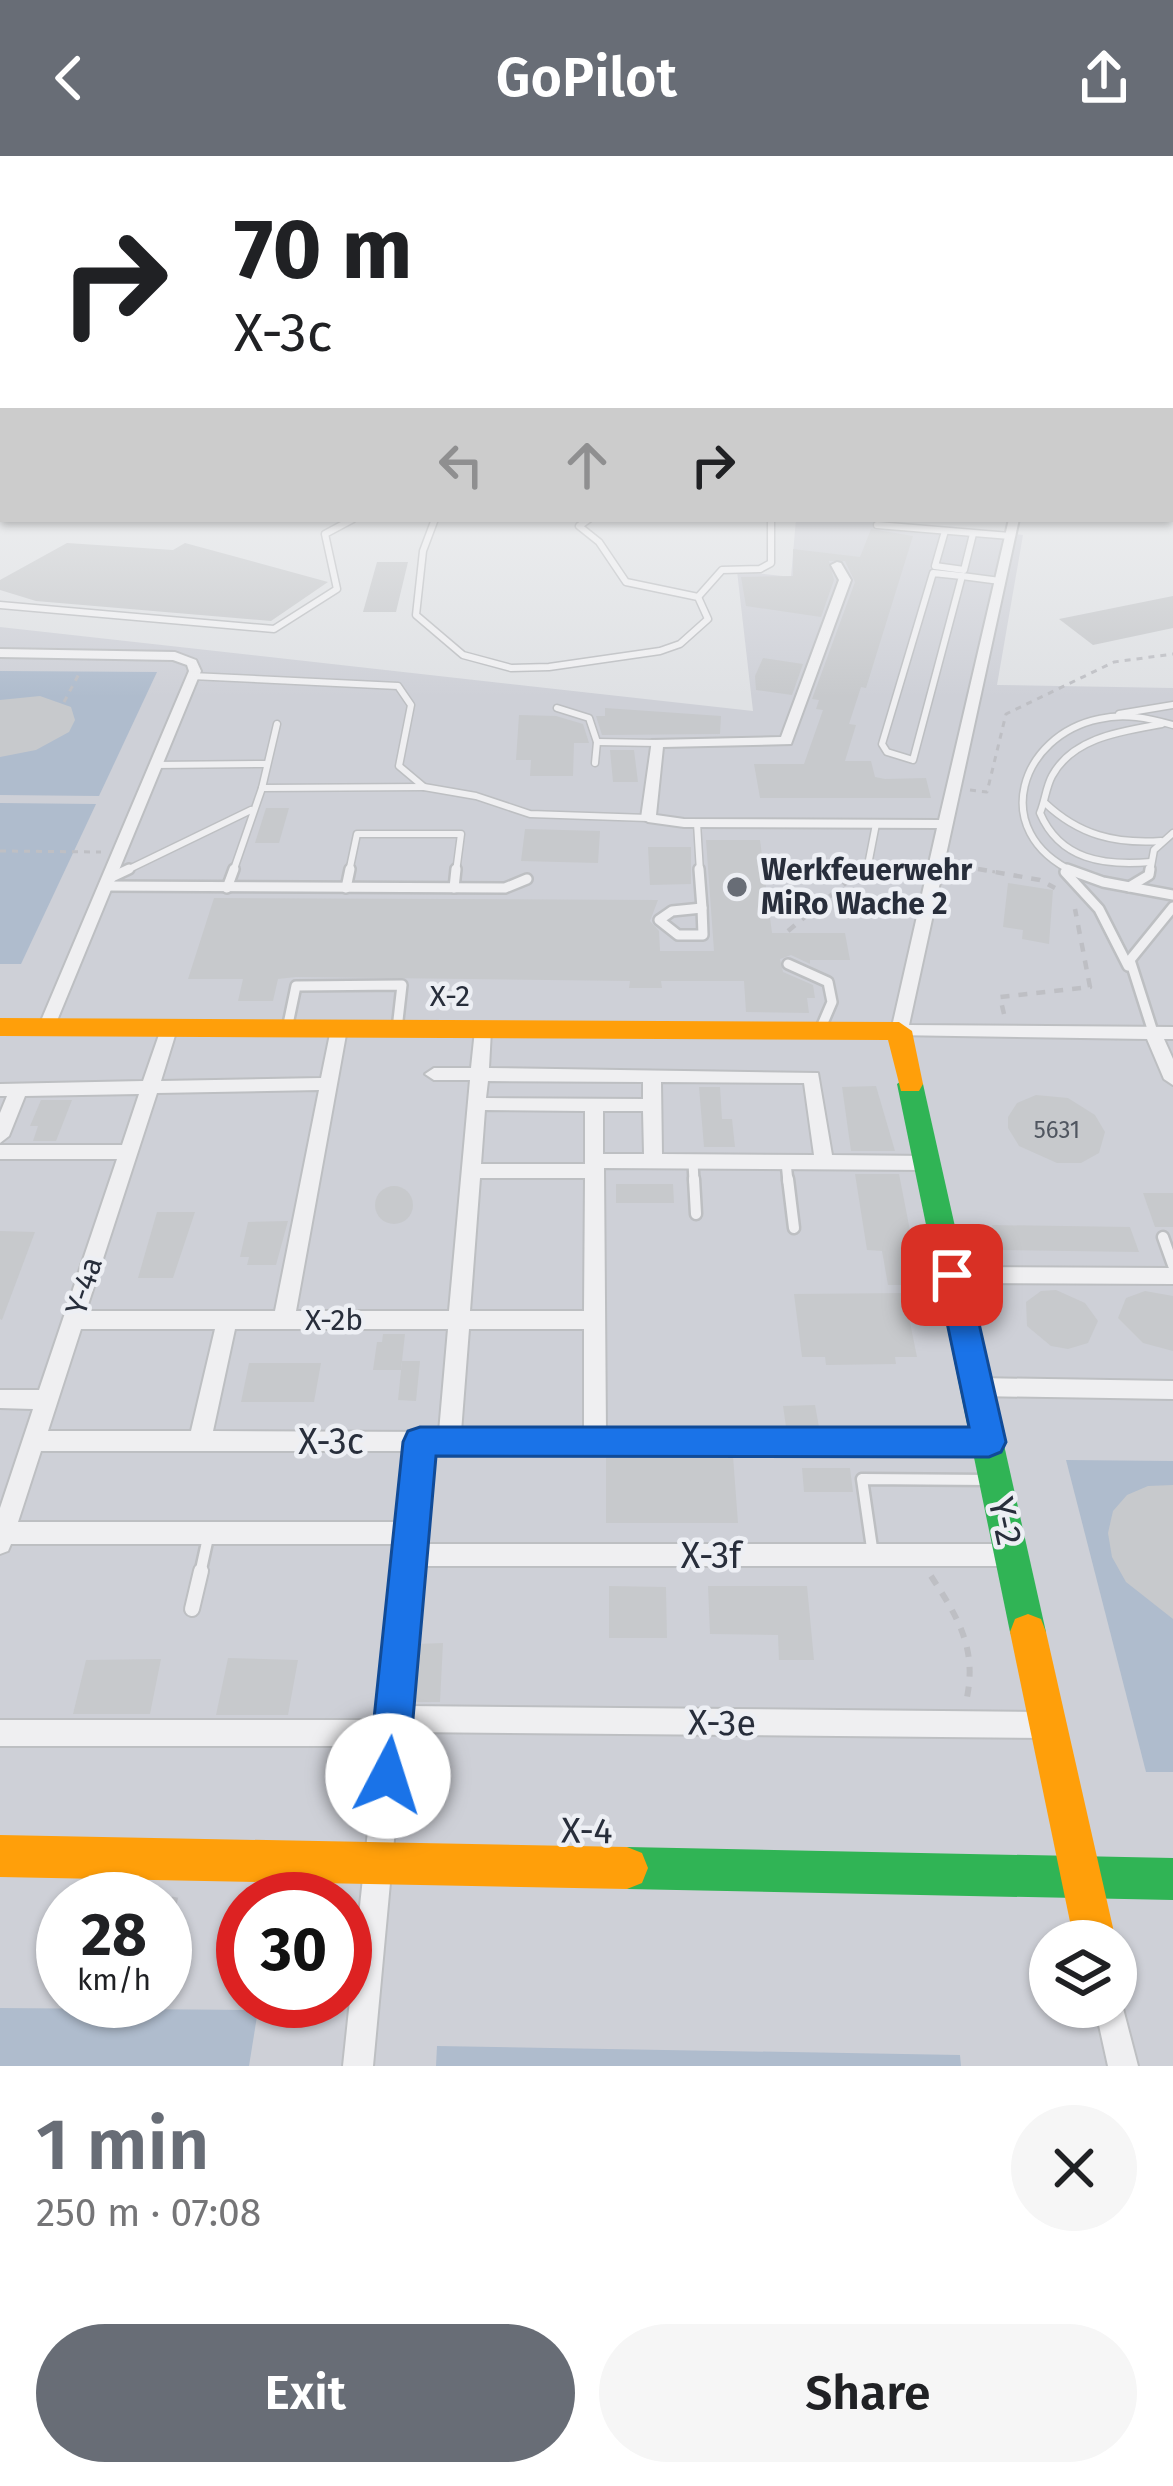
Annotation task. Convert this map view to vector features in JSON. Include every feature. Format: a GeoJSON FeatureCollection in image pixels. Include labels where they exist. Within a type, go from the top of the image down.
{"type":"FeatureCollection","features":[{"type":"Feature","properties":{"kind":"street"},"geometry":{"type":"LineString","coordinates":[[899,1030],[1013,522]]}},
{"type":"Feature","properties":{"kind":"street"},"geometry":{"type":"LineString","coordinates":[[837,565],[845,580],[785,741],[657,743],[648,818],[697,824],[947,824]]}},
{"type":"Feature","properties":{"kind":"street"},"geometry":{"type":"LineString","coordinates":[[0,653],[175,656],[192,664],[193,676],[46,1028]]}},
{"type":"Feature","properties":{"kind":"street","name":"X-2"},"geometry":{"type":"LineString","coordinates":[[0,1027],[1163,1033]]}},
{"type":"Feature","properties":{"kind":"street","name":"Y-4a"},"geometry":{"type":"LineString","coordinates":[[2,1538],[169,1029]]}},
{"type":"Feature","properties":{"kind":"street"},"geometry":{"type":"LineString","coordinates":[[284,1320],[339,1029]]}},
{"type":"Feature","properties":{"kind":"street"},"geometry":{"type":"LineString","coordinates":[[449,1442],[483,1030]]}},
{"type":"Feature","properties":{"kind":"street","name":"Y-2"},"geometry":{"type":"LineString","coordinates":[[899,1030],[1090,1920]]}},
{"type":"Feature","properties":{"kind":"street"},"geometry":{"type":"LineString","coordinates":[[1163,1033],[1173,1079]]}},
{"type":"Feature","properties":{"kind":"street"},"geometry":{"type":"LineString","coordinates":[[434,1074],[812,1077],[824,1162]]}},
{"type":"Feature","properties":{"kind":"street"},"geometry":{"type":"LineString","coordinates":[[652,1076],[653,1162]]}},
{"type":"Feature","properties":{"kind":"street"},"geometry":{"type":"LineString","coordinates":[[0,1136],[9,1090],[20,1086],[328,1084]]}},
{"type":"Feature","properties":{"kind":"street"},"geometry":{"type":"LineString","coordinates":[[477,1104],[652,1105]]}},
{"type":"Feature","properties":{"kind":"street"},"geometry":{"type":"LineString","coordinates":[[594,1105],[595,1442]]}},
{"type":"Feature","properties":{"kind":"street"},"geometry":{"type":"LineString","coordinates":[[0,1152],[129,1152]]}},
{"type":"Feature","properties":{"kind":"street"},"geometry":{"type":"LineString","coordinates":[[471,1171],[653,1162],[928,1162]]}},
{"type":"Feature","properties":{"kind":"street"},"geometry":{"type":"LineString","coordinates":[[952,1275],[1173,1276]]}},
{"type":"Feature","properties":{"kind":"street","name":"X-2b"},"geometry":{"type":"LineString","coordinates":[[74,1320],[595,1320]]}},
{"type":"Feature","properties":{"kind":"street"},"geometry":{"type":"LineString","coordinates":[[200,1442],[227,1320]]}},
{"type":"Feature","properties":{"kind":"street"},"geometry":{"type":"LineString","coordinates":[[977,1387],[1173,1390]]}},
{"type":"Feature","properties":{"kind":"street"},"geometry":{"type":"LineString","coordinates":[[0,1400],[47,1400]]}},
{"type":"Feature","properties":{"kind":"street","name":"X-3c"},"geometry":{"type":"LineString","coordinates":[[33,1441],[989,1442]]}},
{"type":"Feature","properties":{"kind":"street"},"geometry":{"type":"LineString","coordinates":[[358,2066],[420,1442]]}},
{"type":"Feature","properties":{"kind":"street","name":"X-3f"},"geometry":{"type":"LineString","coordinates":[[2,1538],[209,1533],[410,1544],[1013,1555]]}},
{"type":"Feature","properties":{"kind":"street","name":"X-3e"},"geometry":{"type":"LineString","coordinates":[[0,1732],[1051,1725]]}},
{"type":"Feature","properties":{"kind":"street","name":"X-4"},"geometry":{"type":"LineString","coordinates":[[0,1856],[1173,1879]]}},
{"type":"Feature","properties":{"kind":"street"},"geometry":{"type":"LineString","coordinates":[[1115,2028],[1123,2066]]}},
{"type":"Feature","properties":{"kind":"lane"},"geometry":{"type":"LineString","coordinates":[[0,605],[274,629],[338,590],[326,534],[348,522]]}},
{"type":"Feature","properties":{"kind":"lane"},"geometry":{"type":"LineString","coordinates":[[434,522],[423,551],[416,615],[435,622],[448,644],[478,662],[553,668],[630,652],[659,652],[680,644],[708,619],[698,597]]}},
{"type":"Feature","properties":{"kind":"lane"},"geometry":{"type":"LineString","coordinates":[[585,522],[579,526],[599,542],[626,581],[698,597]]}},
{"type":"Feature","properties":{"kind":"lane"},"geometry":{"type":"LineString","coordinates":[[698,597],[722,570],[760,569],[771,563],[771,522]]}},
{"type":"Feature","properties":{"kind":"lane"},"geometry":{"type":"LineString","coordinates":[[877,525],[1010,536]]}},
{"type":"Feature","properties":{"kind":"lane"},"geometry":{"type":"LineString","coordinates":[[945,531],[935,566],[964,570],[973,534]]}},
{"type":"Feature","properties":{"kind":"lane"},"geometry":{"type":"LineString","coordinates":[[962,576],[913,760],[895,756],[882,744],[933,572],[1000,580]]}},
{"type":"Feature","properties":{"kind":"lane"},"geometry":{"type":"LineString","coordinates":[[193,676],[398,686],[411,705],[400,766],[424,787]]}},
{"type":"Feature","properties":{"kind":"lane"},"geometry":{"type":"LineString","coordinates":[[1163,1033],[1100,909],[1020,819],[1025,777],[1053,741],[1103,718],[1173,705]]}},
{"type":"Feature","properties":{"kind":"lane"},"geometry":{"type":"LineString","coordinates":[[557,708],[589,718],[597,742],[595,763]]}},
{"type":"Feature","properties":{"kind":"lane"},"geometry":{"type":"LineString","coordinates":[[1103,718],[1172,724]]}},
{"type":"Feature","properties":{"kind":"lane"},"geometry":{"type":"LineString","coordinates":[[227,888],[262,788],[277,724]]}},
{"type":"Feature","properties":{"kind":"lane"},"geometry":{"type":"LineString","coordinates":[[1151,862],[1108,864],[1073,854],[1040,813],[1054,773],[1090,741],[1172,724]]}},
{"type":"Feature","properties":{"kind":"lane"},"geometry":{"type":"LineString","coordinates":[[597,742],[657,743]]}},
{"type":"Feature","properties":{"kind":"lane"},"geometry":{"type":"LineString","coordinates":[[155,765],[266,764]]}},
{"type":"Feature","properties":{"kind":"lane"},"geometry":{"type":"LineString","coordinates":[[262,788],[424,787],[476,796],[530,814],[648,818]]}},
{"type":"Feature","properties":{"kind":"lane"},"geometry":{"type":"LineString","coordinates":[[1045,803],[1059,818],[1103,841],[1161,841]]}},
{"type":"Feature","properties":{"kind":"lane"},"geometry":{"type":"LineString","coordinates":[[106,883],[251,810]]}},
{"type":"Feature","properties":{"kind":"lane"},"geometry":{"type":"LineString","coordinates":[[697,824],[702,908],[703,935],[683,938],[665,931],[659,920],[672,911],[702,908]]}},
{"type":"Feature","properties":{"kind":"lane"},"geometry":{"type":"LineString","coordinates":[[868,865],[876,824]]}},
{"type":"Feature","properties":{"kind":"lane"},"geometry":{"type":"LineString","coordinates":[[1129,887],[1149,874],[1161,841],[1173,833]]}},
{"type":"Feature","properties":{"kind":"lane"},"geometry":{"type":"LineString","coordinates":[[346,888],[357,834],[461,834],[454,888]]}},
{"type":"Feature","properties":{"kind":"lane"},"geometry":{"type":"LineString","coordinates":[[1052,860],[1088,878],[1173,895]]}},
{"type":"Feature","properties":{"kind":"lane"},"geometry":{"type":"LineString","coordinates":[[106,883],[505,888],[527,879]]}},
{"type":"Feature","properties":{"kind":"lane"},"geometry":{"type":"LineString","coordinates":[[1130,971],[1136,951],[1173,908]]}},
{"type":"Feature","properties":{"kind":"lane"},"geometry":{"type":"LineString","coordinates":[[788,964],[828,982],[832,1002],[820,1030]]}},
{"type":"Feature","properties":{"kind":"lane"},"geometry":{"type":"LineString","coordinates":[[287,1029],[296,986],[402,986],[397,1029]]}},
{"type":"Feature","properties":{"kind":"lane"},"geometry":{"type":"LineString","coordinates":[[693,1162],[696,1214]]}},
{"type":"Feature","properties":{"kind":"lane"},"geometry":{"type":"LineString","coordinates":[[786,1162],[794,1228]]}},
{"type":"Feature","properties":{"kind":"lane"},"geometry":{"type":"LineString","coordinates":[[1163,1237],[1173,1265]]}},
{"type":"Feature","properties":{"kind":"lane"},"geometry":{"type":"LineString","coordinates":[[873,1555],[862,1479],[997,1480]]}},
{"type":"Feature","properties":{"kind":"lane"},"geometry":{"type":"LineString","coordinates":[[192,1609],[209,1533]]}},
{"type":"Feature","properties":{"kind":"path"},"geometry":{"type":"LineString","coordinates":[[956,792],[987,791],[1006,714],[1114,662],[1173,654]]}},
{"type":"Feature","properties":{"kind":"path"},"geometry":{"type":"LineString","coordinates":[[64,702],[85,670]]}},
{"type":"Feature","properties":{"kind":"path"},"geometry":{"type":"LineString","coordinates":[[0,851],[119,852]]}},
{"type":"Feature","properties":{"kind":"path"},"geometry":{"type":"LineString","coordinates":[[938,863],[1040,880],[1075,908],[1090,987],[1000,997],[1007,1031]]}},
{"type":"Feature","properties":{"kind":"path"},"geometry":{"type":"LineString","coordinates":[[788,931],[868,865]]}},
{"type":"Feature","properties":{"kind":"path"},"geometry":{"type":"LineString","coordinates":[[916,1555],[969,1633],[974,1674],[960,1725]]}},
{"type":"Feature","properties":{"kind":"path"},"geometry":{"type":"LineString","coordinates":[[180,1872],[183,1858]]}},
{"type":"Feature","properties":{"kind":"shaded area"},"geometry":{"type":"Polygon","coordinates":[[[796,522],[881,522],[1023,535],[997,685],[1173,688],[1173,2066],[0,2066],[0,627],[753,711],[737,571],[791,577],[796,522]]]}},
{"type":"Feature","properties":{"kind":"water"},"geometry":{"type":"Polygon","coordinates":[[[0,671],[157,672],[99,796],[0,795],[0,671]]]}},
{"type":"Feature","properties":{"kind":"water"},"geometry":{"type":"Polygon","coordinates":[[[0,803],[96,804],[21,964],[0,964],[0,803]]]}},
{"type":"Feature","properties":{"kind":"water"},"geometry":{"type":"Polygon","coordinates":[[[1066,1460],[1173,1461],[1173,1772],[1146,1772],[1066,1460]]]}},
{"type":"Feature","properties":{"kind":"water"},"geometry":{"type":"Polygon","coordinates":[[[0,2008],[36,2008],[36,2028],[192,2028],[192,2009],[216,2010],[216,2028],[255,2028],[249,2066],[0,2066],[0,2008]]]}},
{"type":"Feature","properties":{"kind":"water"},"geometry":{"type":"Polygon","coordinates":[[[437,2046],[960,2055],[961,2066],[436,2066],[437,2046]]]}},
{"type":"Feature","properties":{"kind":"building"},"geometry":{"type":"Polygon","coordinates":[[[871,529],[913,536],[866,688],[861,687],[849,724],[856,725],[845,761],[871,761],[875,777],[926,778],[931,798],[760,798],[754,764],[804,764],[823,710],[816,709],[819,700],[812,699],[855,582],[845,561],[829,561],[834,580],[821,617],[746,606],[741,577],[793,576],[793,549],[860,557],[871,529]]]}},
{"type":"Feature","properties":{"kind":"building"},"geometry":{"type":"Polygon","coordinates":[[[67,543],[173,550],[185,543],[328,582],[271,621],[36,601],[0,590],[0,580],[67,543]]]}},
{"type":"Feature","properties":{"kind":"building"},"geometry":{"type":"Polygon","coordinates":[[[377,562],[408,562],[396,612],[363,612],[377,562]]]}},
{"type":"Feature","properties":{"kind":"building"},"geometry":{"type":"Polygon","coordinates":[[[1173,596],[1173,628],[1093,645],[1059,619],[1173,596]]]}},
{"type":"Feature","properties":{"kind":"building"},"geometry":{"type":"Polygon","coordinates":[[[763,658],[803,664],[792,695],[756,690],[755,676],[763,658]]]}},
{"type":"Feature","properties":{"kind":"building"},"geometry":{"type":"Polygon","coordinates":[[[40,696],[71,707],[75,720],[69,732],[36,750],[0,757],[0,700],[40,696]]]}},
{"type":"Feature","properties":{"kind":"building"},"geometry":{"type":"Polygon","coordinates":[[[605,708],[721,716],[720,734],[602,735],[596,716],[605,716],[605,708]]]}},
{"type":"Feature","properties":{"kind":"building"},"geometry":{"type":"Polygon","coordinates":[[[519,715],[556,716],[583,724],[589,743],[574,743],[573,776],[530,776],[531,760],[516,760],[519,715]]]}},
{"type":"Feature","properties":{"kind":"building"},"geometry":{"type":"Polygon","coordinates":[[[610,750],[634,750],[638,782],[613,782],[610,750]]]}},
{"type":"Feature","properties":{"kind":"building"},"geometry":{"type":"Polygon","coordinates":[[[266,808],[289,808],[279,843],[255,843],[266,808]]]}},
{"type":"Feature","properties":{"kind":"building"},"geometry":{"type":"Polygon","coordinates":[[[525,829],[600,831],[598,863],[521,861],[525,829]]]}},
{"type":"Feature","properties":{"kind":"building"},"geometry":{"type":"Polygon","coordinates":[[[706,840],[760,840],[772,933],[845,933],[850,960],[810,960],[810,964],[791,955],[780,959],[783,972],[813,985],[815,998],[807,998],[809,1013],[746,1012],[744,981],[661,981],[662,988],[629,988],[630,981],[296,977],[278,979],[273,1001],[238,1001],[243,979],[188,979],[214,898],[658,900],[650,921],[659,931],[660,951],[714,951],[706,840]]]}},
{"type":"Feature","properties":{"kind":"building"},"geometry":{"type":"Polygon","coordinates":[[[648,847],[691,847],[691,884],[650,885],[648,847]]]}},
{"type":"Feature","properties":{"kind":"building"},"geometry":{"type":"Polygon","coordinates":[[[1008,883],[1053,890],[1049,944],[1022,939],[1023,930],[1003,927],[1008,883]]]}},
{"type":"Feature","properties":{"kind":"building"},"geometry":{"type":"Polygon","coordinates":[[[876,1086],[895,1151],[851,1151],[842,1087],[876,1086]]]}},
{"type":"Feature","properties":{"kind":"building"},"geometry":{"type":"Polygon","coordinates":[[[699,1087],[720,1087],[722,1119],[732,1119],[735,1147],[704,1147],[699,1087]]]}},
{"type":"Feature","properties":{"kind":"building"},"geometry":{"type":"Polygon","coordinates":[[[1036,1095],[1068,1098],[1095,1115],[1105,1132],[1099,1153],[1081,1163],[1057,1163],[1019,1146],[1008,1128],[1008,1117],[1017,1103],[1036,1095]]]}},
{"type":"Feature","properties":{"kind":"building"},"geometry":{"type":"Polygon","coordinates":[[[41,1100],[72,1100],[56,1141],[33,1141],[38,1126],[30,1126],[41,1100]]]}},
{"type":"Feature","properties":{"kind":"building"},"geometry":{"type":"Polygon","coordinates":[[[855,1174],[899,1174],[914,1251],[927,1251],[934,1285],[888,1285],[882,1251],[867,1250],[855,1174]]]}},
{"type":"Feature","properties":{"kind":"building"},"geometry":{"type":"Polygon","coordinates":[[[616,1184],[673,1184],[674,1203],[616,1203],[616,1184]]]}},
{"type":"Feature","properties":{"kind":"building"},"geometry":{"type":"Polygon","coordinates":[[[394,1186],[408,1191],[413,1205],[408,1219],[394,1224],[380,1219],[375,1205],[380,1191],[394,1186]]]}},
{"type":"Feature","properties":{"kind":"building"},"geometry":{"type":"Polygon","coordinates":[[[1143,1193],[1173,1193],[1173,1227],[1155,1227],[1143,1193]]]}},
{"type":"Feature","properties":{"kind":"building"},"geometry":{"type":"Polygon","coordinates":[[[157,1212],[195,1212],[173,1278],[138,1278],[157,1212]]]}},
{"type":"Feature","properties":{"kind":"building"},"geometry":{"type":"Polygon","coordinates":[[[288,1221],[276,1265],[247,1265],[249,1257],[240,1257],[248,1222],[288,1221]]]}},
{"type":"Feature","properties":{"kind":"building"},"geometry":{"type":"Polygon","coordinates":[[[992,1225],[1130,1227],[1139,1252],[998,1250],[992,1225]]]}},
{"type":"Feature","properties":{"kind":"building"},"geometry":{"type":"Polygon","coordinates":[[[0,1231],[35,1232],[2,1320],[0,1319],[0,1231]]]}},
{"type":"Feature","properties":{"kind":"building"},"geometry":{"type":"Polygon","coordinates":[[[1056,1290],[1085,1303],[1098,1321],[1088,1343],[1068,1349],[1051,1346],[1027,1326],[1026,1302],[1041,1291],[1056,1290]]]}},
{"type":"Feature","properties":{"kind":"building"},"geometry":{"type":"Polygon","coordinates":[[[1145,1291],[1173,1296],[1173,1351],[1143,1343],[1118,1318],[1126,1298],[1145,1291]]]}},
{"type":"Feature","properties":{"kind":"building"},"geometry":{"type":"Polygon","coordinates":[[[904,1293],[917,1357],[895,1357],[896,1364],[826,1365],[825,1357],[802,1357],[794,1294],[904,1293]]]}},
{"type":"Feature","properties":{"kind":"building"},"geometry":{"type":"Polygon","coordinates":[[[383,1334],[405,1334],[401,1370],[373,1370],[377,1342],[382,1342],[383,1334]]]}},
{"type":"Feature","properties":{"kind":"building"},"geometry":{"type":"Polygon","coordinates":[[[402,1361],[420,1361],[416,1401],[398,1400],[402,1361]]]}},
{"type":"Feature","properties":{"kind":"building"},"geometry":{"type":"Polygon","coordinates":[[[249,1363],[321,1363],[314,1402],[241,1402],[249,1363]]]}},
{"type":"Feature","properties":{"kind":"building"},"geometry":{"type":"Polygon","coordinates":[[[815,1405],[819,1427],[786,1427],[783,1406],[815,1405]]]}},
{"type":"Feature","properties":{"kind":"building"},"geometry":{"type":"Polygon","coordinates":[[[606,1456],[733,1456],[738,1523],[606,1523],[606,1456]]]}},
{"type":"Feature","properties":{"kind":"building"},"geometry":{"type":"Polygon","coordinates":[[[802,1468],[850,1468],[853,1492],[804,1492],[802,1468]]]}},
{"type":"Feature","properties":{"kind":"building"},"geometry":{"type":"Polygon","coordinates":[[[1173,1485],[1173,1619],[1126,1582],[1112,1557],[1108,1533],[1113,1511],[1127,1495],[1148,1486],[1173,1485]]]}},
{"type":"Feature","properties":{"kind":"building"},"geometry":{"type":"Polygon","coordinates":[[[609,1586],[666,1587],[667,1638],[609,1638],[609,1586]]]}},
{"type":"Feature","properties":{"kind":"building"},"geometry":{"type":"Polygon","coordinates":[[[708,1586],[807,1586],[814,1660],[779,1660],[778,1635],[710,1634],[708,1586]]]}},
{"type":"Feature","properties":{"kind":"building"},"geometry":{"type":"Polygon","coordinates":[[[443,1643],[440,1702],[411,1702],[416,1644],[443,1643]]]}},
{"type":"Feature","properties":{"kind":"building"},"geometry":{"type":"Polygon","coordinates":[[[228,1658],[298,1660],[288,1715],[216,1715],[228,1658]]]}},
{"type":"Feature","properties":{"kind":"building"},"geometry":{"type":"Polygon","coordinates":[[[161,1659],[150,1714],[73,1714],[86,1660],[161,1659]]]}},
{"type":"Feature","properties":{"kind":"traffic: fast"},"geometry":{"type":"LineString","coordinates":[[910,1084],[1028,1632]]}},
{"type":"Feature","properties":{"kind":"traffic: fast"},"geometry":{"type":"LineString","coordinates":[[627,1868],[1173,1879]]}},
{"type":"Feature","properties":{"kind":"traffic: slow"},"geometry":{"type":"LineString","coordinates":[[0,1027],[899,1031],[910,1084]]}},
{"type":"Feature","properties":{"kind":"traffic: slow"},"geometry":{"type":"LineString","coordinates":[[1028,1632],[1090,1920]]}},
{"type":"Feature","properties":{"kind":"traffic: slow"},"geometry":{"type":"LineString","coordinates":[[0,1856],[627,1868]]}},
{"type":"Feature","properties":{"kind":"place","name":"Werkfeuerwehr MiRo Wache 2"},"geometry":{"type":"Point","coordinates":[737,887]}},
{"type":"Feature","properties":{"kind":"route"},"geometry":{"type":"LineString","coordinates":[[388,1776],[420,1442],[989,1442],[952,1275]]}}]}
